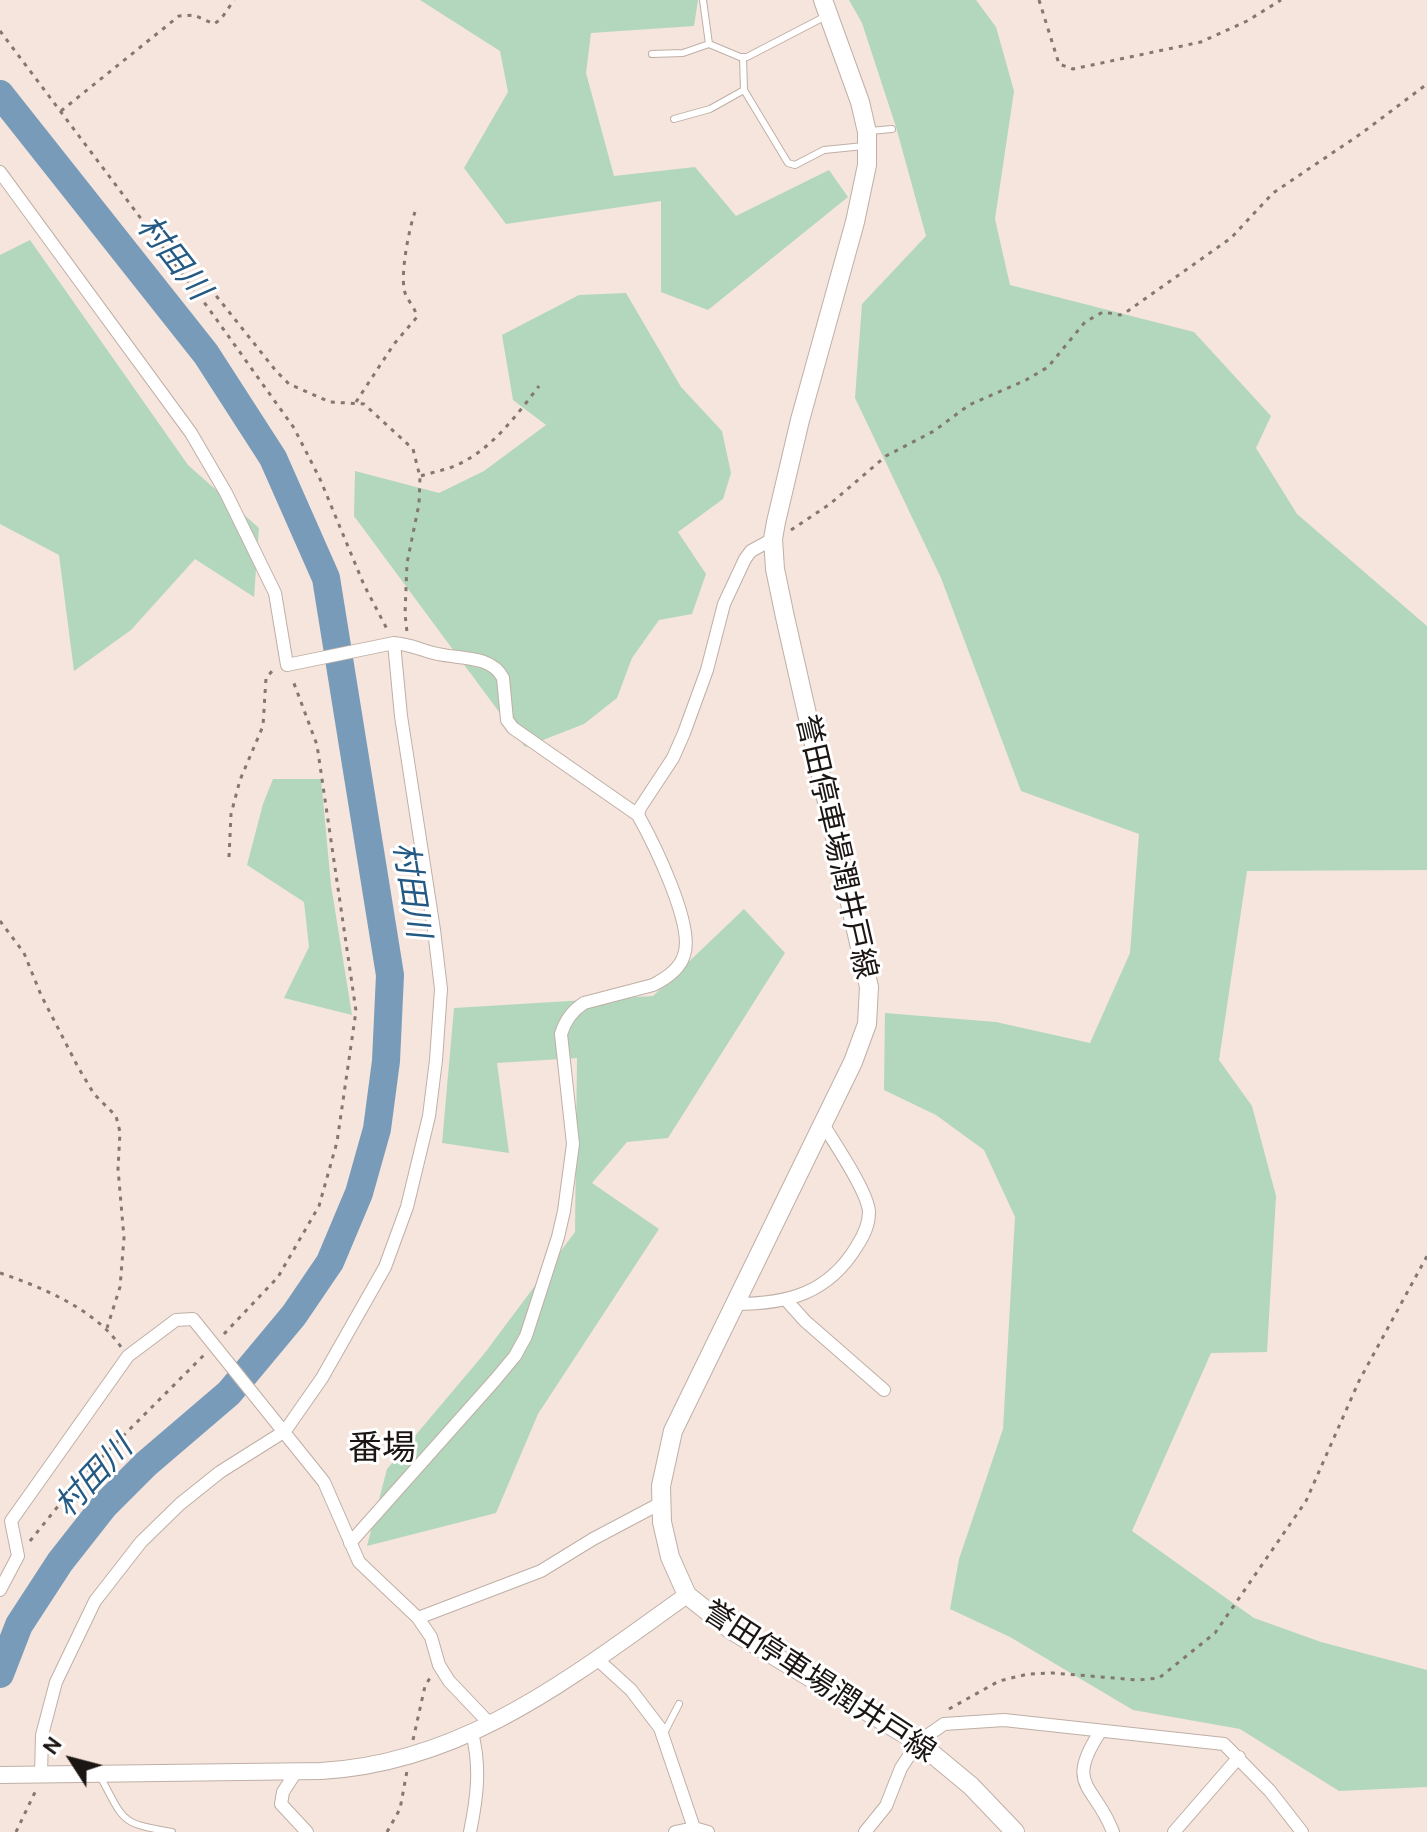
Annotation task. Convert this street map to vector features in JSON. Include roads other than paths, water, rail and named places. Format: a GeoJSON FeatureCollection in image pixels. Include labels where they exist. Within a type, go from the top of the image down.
{"type":"FeatureCollection","features":[{"type":"Feature","properties":{"kind":"main road","name":"誉田停車場潤井戸線"},"geometry":{"type":"LineString","coordinates":[[825,8],[849,72],[867,139],[867,165],[855,222],[800,420],[773,539],[775,569],[785,617],[869,987],[867,1024],[853,1062],[673,1431],[667,1451],[661,1503],[665,1540],[687,1595],[731,1630],[918,1742],[971,1786],[1015,1832]]}},
{"type":"Feature","properties":{"kind":"street"},"geometry":{"type":"LineString","coordinates":[[0,172],[191,433],[226,493],[275,593],[287,665],[394,643],[487,663],[500,672],[507,720],[513,728],[638,815],[657,850],[673,890],[685,938],[685,955],[675,969],[653,985],[584,1003],[564,1024],[561,1034],[573,1144],[558,1237],[526,1336],[515,1356],[495,1380],[350,1543]]}},
{"type":"Feature","properties":{"kind":"street"},"geometry":{"type":"LineString","coordinates":[[638,815],[673,758],[684,733],[707,670],[724,604],[745,559],[751,551],[773,539]]}},
{"type":"Feature","properties":{"kind":"street"},"geometry":{"type":"LineString","coordinates":[[41,1775],[42,1735],[56,1682],[95,1601],[141,1542],[180,1504],[220,1472],[285,1431],[322,1378],[385,1267],[407,1207],[429,1116],[441,989],[401,716],[394,643]]}},
{"type":"Feature","properties":{"kind":"street"},"geometry":{"type":"LineString","coordinates":[[735,1304],[787,1301],[805,1294],[836,1274],[850,1258],[868,1224],[869,1209],[862,1191],[823,1124]]}},
{"type":"Feature","properties":{"kind":"street"},"geometry":{"type":"LineString","coordinates":[[787,1301],[805,1321],[884,1390]]}},
{"type":"Feature","properties":{"kind":"street"},"geometry":{"type":"LineString","coordinates":[[0,1590],[18,1556],[11,1521],[128,1356],[176,1320],[193,1319],[324,1482],[359,1562],[418,1618],[431,1637],[439,1665],[449,1681],[490,1724]]}},
{"type":"Feature","properties":{"kind":"street"},"geometry":{"type":"LineString","coordinates":[[418,1618],[541,1571],[661,1503]]}},
{"type":"Feature","properties":{"kind":"street"},"geometry":{"type":"LineString","coordinates":[[0,1775],[296,1772],[348,1769],[410,1758],[472,1733],[531,1702],[687,1595]]}},
{"type":"Feature","properties":{"kind":"street"},"geometry":{"type":"LineString","coordinates":[[597,1659],[631,1690],[663,1735],[694,1828]]}},
{"type":"Feature","properties":{"kind":"street"},"geometry":{"type":"LineString","coordinates":[[865,1832],[886,1806],[901,1768],[918,1742],[944,1724],[1004,1720],[1224,1744],[1239,1757],[1302,1832]]}},
{"type":"Feature","properties":{"kind":"street"},"geometry":{"type":"LineString","coordinates":[[1100,1732],[1085,1755],[1082,1771],[1090,1793],[1113,1832]]}},
{"type":"Feature","properties":{"kind":"street"},"geometry":{"type":"LineString","coordinates":[[470,1832],[478,1797],[478,1755],[472,1733]]}},
{"type":"Feature","properties":{"kind":"street"},"geometry":{"type":"LineString","coordinates":[[1174,1832],[1239,1757]]}},
{"type":"Feature","properties":{"kind":"street"},"geometry":{"type":"LineString","coordinates":[[296,1772],[283,1792],[281,1804],[307,1832]]}},
{"type":"Feature","properties":{"kind":"street"},"geometry":{"type":"LineString","coordinates":[[675,1832],[694,1828],[708,1832]]}},
{"type":"Feature","properties":{"kind":"lane"},"geometry":{"type":"LineString","coordinates":[[703,0],[709,44]]}},
{"type":"Feature","properties":{"kind":"lane"},"geometry":{"type":"LineString","coordinates":[[743,57],[825,8]]}},
{"type":"Feature","properties":{"kind":"lane"},"geometry":{"type":"LineString","coordinates":[[652,54],[683,53],[709,44],[743,57]]}},
{"type":"Feature","properties":{"kind":"lane"},"geometry":{"type":"LineString","coordinates":[[743,57],[744,90],[776,147],[791,166],[824,150],[892,129]]}},
{"type":"Feature","properties":{"kind":"lane"},"geometry":{"type":"LineString","coordinates":[[674,119],[710,109],[744,90]]}},
{"type":"Feature","properties":{"kind":"lane"},"geometry":{"type":"LineString","coordinates":[[663,1735],[679,1704]]}},
{"type":"Feature","properties":{"kind":"lane"},"geometry":{"type":"LineString","coordinates":[[99,1773],[122,1817],[137,1826],[172,1832]]}},
{"type":"Feature","properties":{"kind":"waterway","name":"村田川"},"geometry":{"type":"LineString","coordinates":[[0,94],[206,354],[273,458],[326,578],[390,975],[386,1061],[377,1129],[359,1193],[330,1262],[294,1315],[229,1393],[146,1464],[104,1506],[60,1562],[19,1625],[0,1674]]}},
{"type":"Feature","properties":{"kind":"district","name":"番場"},"geometry":{"type":"Point","coordinates":[382,1449]}}]}
